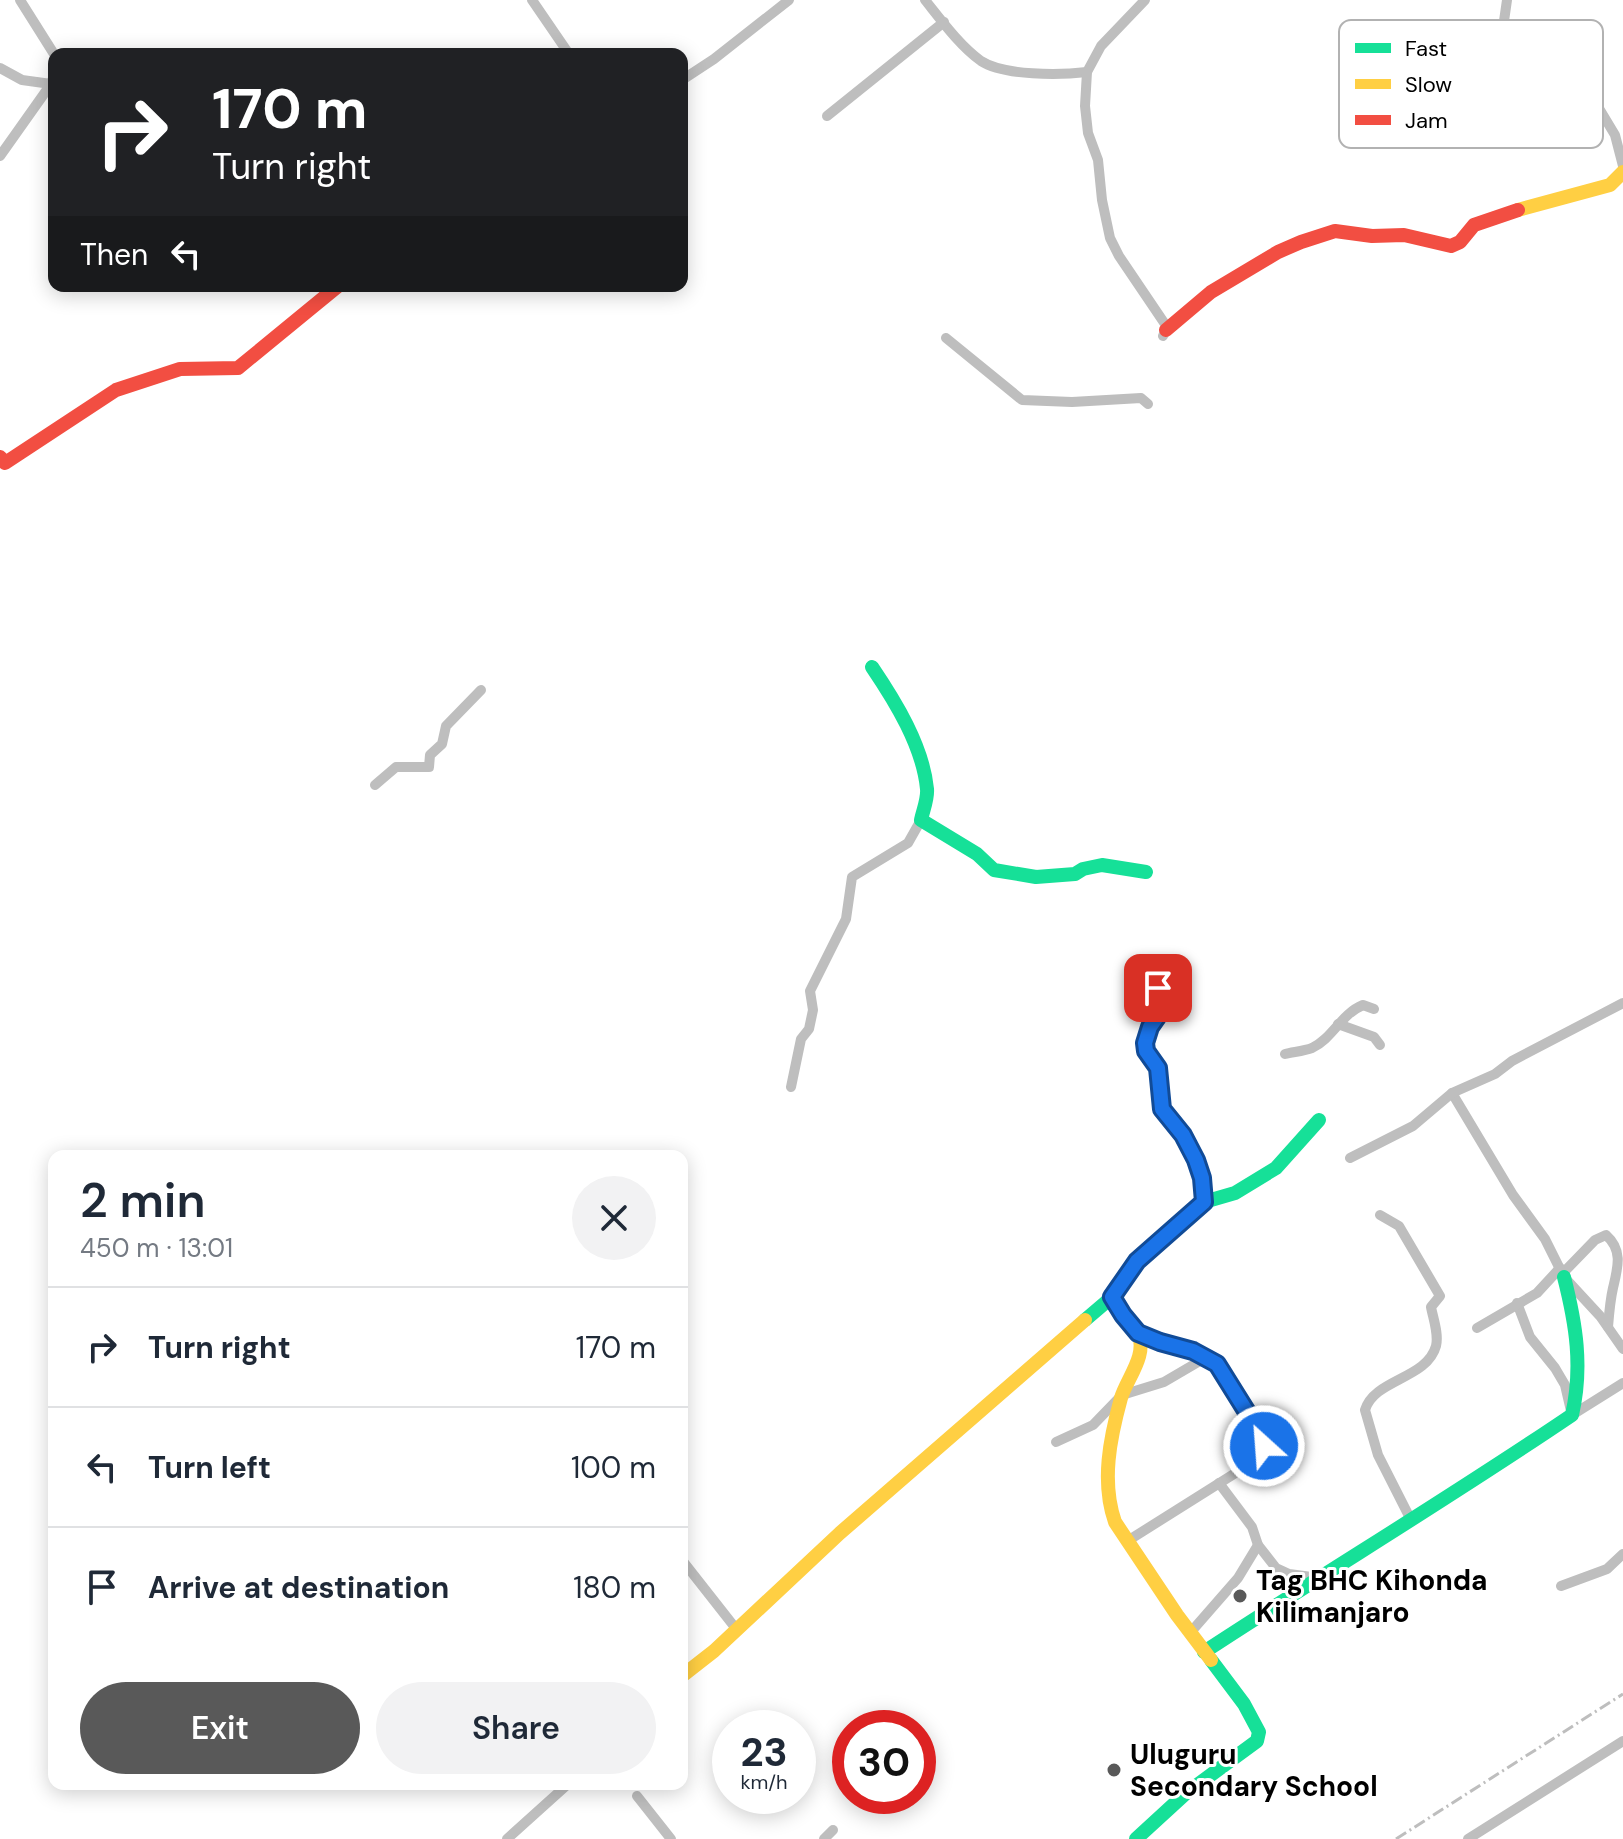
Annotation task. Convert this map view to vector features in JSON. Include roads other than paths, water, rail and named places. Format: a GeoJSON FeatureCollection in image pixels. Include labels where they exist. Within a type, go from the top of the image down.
{"type":"FeatureCollection","features":[{"type":"Feature","properties":{"kind":"street"},"geometry":{"type":"LineString","coordinates":[[20,0],[50,48]]}},
{"type":"Feature","properties":{"kind":"street"},"geometry":{"type":"LineString","coordinates":[[532,0],[565,48]]}},
{"type":"Feature","properties":{"kind":"street"},"geometry":{"type":"LineString","coordinates":[[688,76],[789,0]]}},
{"type":"Feature","properties":{"kind":"street"},"geometry":{"type":"LineString","coordinates":[[925,0],[979,60],[993,67],[1065,75],[1087,72]]}},
{"type":"Feature","properties":{"kind":"street"},"geometry":{"type":"LineString","coordinates":[[1145,0],[1101,46],[1087,72],[1085,106],[1088,133],[1098,160],[1110,238],[1167,327],[1165,333]]}},
{"type":"Feature","properties":{"kind":"street"},"geometry":{"type":"LineString","coordinates":[[1504,20],[1507,0]]}},
{"type":"Feature","properties":{"kind":"street"},"geometry":{"type":"LineString","coordinates":[[827,116],[944,22]]}},
{"type":"Feature","properties":{"kind":"street"},"geometry":{"type":"LineString","coordinates":[[0,68],[22,80],[48,79]]}},
{"type":"Feature","properties":{"kind":"street"},"geometry":{"type":"LineString","coordinates":[[0,156],[48,86]]}},
{"type":"Feature","properties":{"kind":"street"},"geometry":{"type":"LineString","coordinates":[[1603,115],[1615,135],[1623,166]]}},
{"type":"Feature","properties":{"kind":"street"},"geometry":{"type":"LineString","coordinates":[[1165,333],[1211,292],[1278,252],[1301,242],[1335,231],[1372,236],[1404,235],[1451,246],[1460,242],[1474,225],[1533,205],[1610,185],[1623,172]]}},
{"type":"Feature","properties":{"kind":"street"},"geometry":{"type":"LineString","coordinates":[[0,457],[5,463],[116,390],[180,369],[238,368],[331,292]]}},
{"type":"Feature","properties":{"kind":"street"},"geometry":{"type":"LineString","coordinates":[[946,338],[1022,400],[1072,402],[1141,398],[1148,404]]}},
{"type":"Feature","properties":{"kind":"street"},"geometry":{"type":"LineString","coordinates":[[791,1087],[801,1039],[809,1029],[813,1010],[810,991],[846,919],[852,877],[908,843],[921,820],[927,791],[918,757],[885,684],[872,667]]}},
{"type":"Feature","properties":{"kind":"street"},"geometry":{"type":"LineString","coordinates":[[375,785],[396,767],[429,767],[430,755],[442,744],[446,726],[481,690]]}},
{"type":"Feature","properties":{"kind":"street"},"geometry":{"type":"LineString","coordinates":[[921,820],[977,854],[994,870],[1036,877],[1075,874],[1102,865],[1146,872]]}},
{"type":"Feature","properties":{"kind":"street"},"geometry":{"type":"LineString","coordinates":[[1158,988],[1157,1017],[1150,1027],[1146,1051],[1158,1068],[1162,1109],[1183,1135],[1196,1160],[1202,1178],[1204,1202]]}},
{"type":"Feature","properties":{"kind":"street"},"geometry":{"type":"LineString","coordinates":[[1350,1158],[1413,1126],[1452,1093],[1495,1074],[1512,1061],[1623,1003]]}},
{"type":"Feature","properties":{"kind":"street"},"geometry":{"type":"LineString","coordinates":[[1285,1054],[1311,1048],[1351,1010],[1363,1005],[1374,1009]]}},
{"type":"Feature","properties":{"kind":"street"},"geometry":{"type":"LineString","coordinates":[[1338,1024],[1374,1037],[1380,1045]]}},
{"type":"Feature","properties":{"kind":"street"},"geometry":{"type":"LineString","coordinates":[[1452,1093],[1513,1195],[1545,1239],[1562,1273],[1573,1309],[1581,1363],[1572,1415]]}},
{"type":"Feature","properties":{"kind":"street"},"geometry":{"type":"LineString","coordinates":[[688,1671],[737,1630],[840,1533],[1112,1297],[1137,1261],[1204,1202],[1235,1193],[1276,1168],[1319,1120]]}},
{"type":"Feature","properties":{"kind":"street"},"geometry":{"type":"LineString","coordinates":[[1380,1215],[1399,1226],[1440,1296],[1431,1307],[1436,1337],[1431,1356],[1371,1398],[1365,1410],[1378,1455],[1411,1520]]}},
{"type":"Feature","properties":{"kind":"street"},"geometry":{"type":"LineString","coordinates":[[1477,1328],[1537,1293],[1595,1240],[1606,1235],[1613,1240],[1621,1259],[1613,1285],[1608,1327]]}},
{"type":"Feature","properties":{"kind":"street"},"geometry":{"type":"LineString","coordinates":[[1562,1273],[1583,1295],[1623,1349]]}},
{"type":"Feature","properties":{"kind":"street"},"geometry":{"type":"LineString","coordinates":[[1112,1297],[1138,1333],[1193,1351],[1217,1364],[1260,1433],[1264,1446],[1260,1456],[1129,1540]]}},
{"type":"Feature","properties":{"kind":"street"},"geometry":{"type":"LineString","coordinates":[[1517,1303],[1530,1337],[1549,1358],[1565,1385],[1572,1415]]}},
{"type":"Feature","properties":{"kind":"street"},"geometry":{"type":"LineString","coordinates":[[1136,1839],[1185,1794],[1257,1741],[1259,1732],[1253,1719],[1115,1522],[1109,1505],[1110,1446],[1122,1395],[1140,1349],[1138,1333]]}},
{"type":"Feature","properties":{"kind":"street"},"geometry":{"type":"LineString","coordinates":[[1056,1442],[1093,1425],[1122,1395],[1164,1382],[1205,1358]]}},
{"type":"Feature","properties":{"kind":"street"},"geometry":{"type":"LineString","coordinates":[[1204,1652],[1623,1383]]}},
{"type":"Feature","properties":{"kind":"street"},"geometry":{"type":"LineString","coordinates":[[1219,1483],[1252,1527],[1258,1545],[1276,1568],[1289,1574],[1319,1578]]}},
{"type":"Feature","properties":{"kind":"street"},"geometry":{"type":"LineString","coordinates":[[1190,1633],[1238,1578],[1258,1545]]}},
{"type":"Feature","properties":{"kind":"street"},"geometry":{"type":"LineString","coordinates":[[1561,1586],[1607,1569],[1623,1554]]}},
{"type":"Feature","properties":{"kind":"street"},"geometry":{"type":"LineString","coordinates":[[688,1568],[737,1630]]}},
{"type":"Feature","properties":{"kind":"street"},"geometry":{"type":"LineString","coordinates":[[1468,1839],[1623,1741]]}},
{"type":"Feature","properties":{"kind":"street"},"geometry":{"type":"LineString","coordinates":[[507,1839],[561,1790]]}},
{"type":"Feature","properties":{"kind":"street"},"geometry":{"type":"LineString","coordinates":[[637,1796],[671,1839]]}},
{"type":"Feature","properties":{"kind":"street"},"geometry":{"type":"LineString","coordinates":[[824,1839],[833,1830]]}},
{"type":"Feature","properties":{"kind":"railway"},"geometry":{"type":"LineString","coordinates":[[1396,1839],[1623,1694]]}},
{"type":"Feature","properties":{"kind":"place","name":"Tag BHC Kihonda Kilimanjaro"},"geometry":{"type":"Point","coordinates":[1240,1596]}},
{"type":"Feature","properties":{"kind":"place","name":"Uluguru Secondary School"},"geometry":{"type":"Point","coordinates":[1114,1770]}}]}
